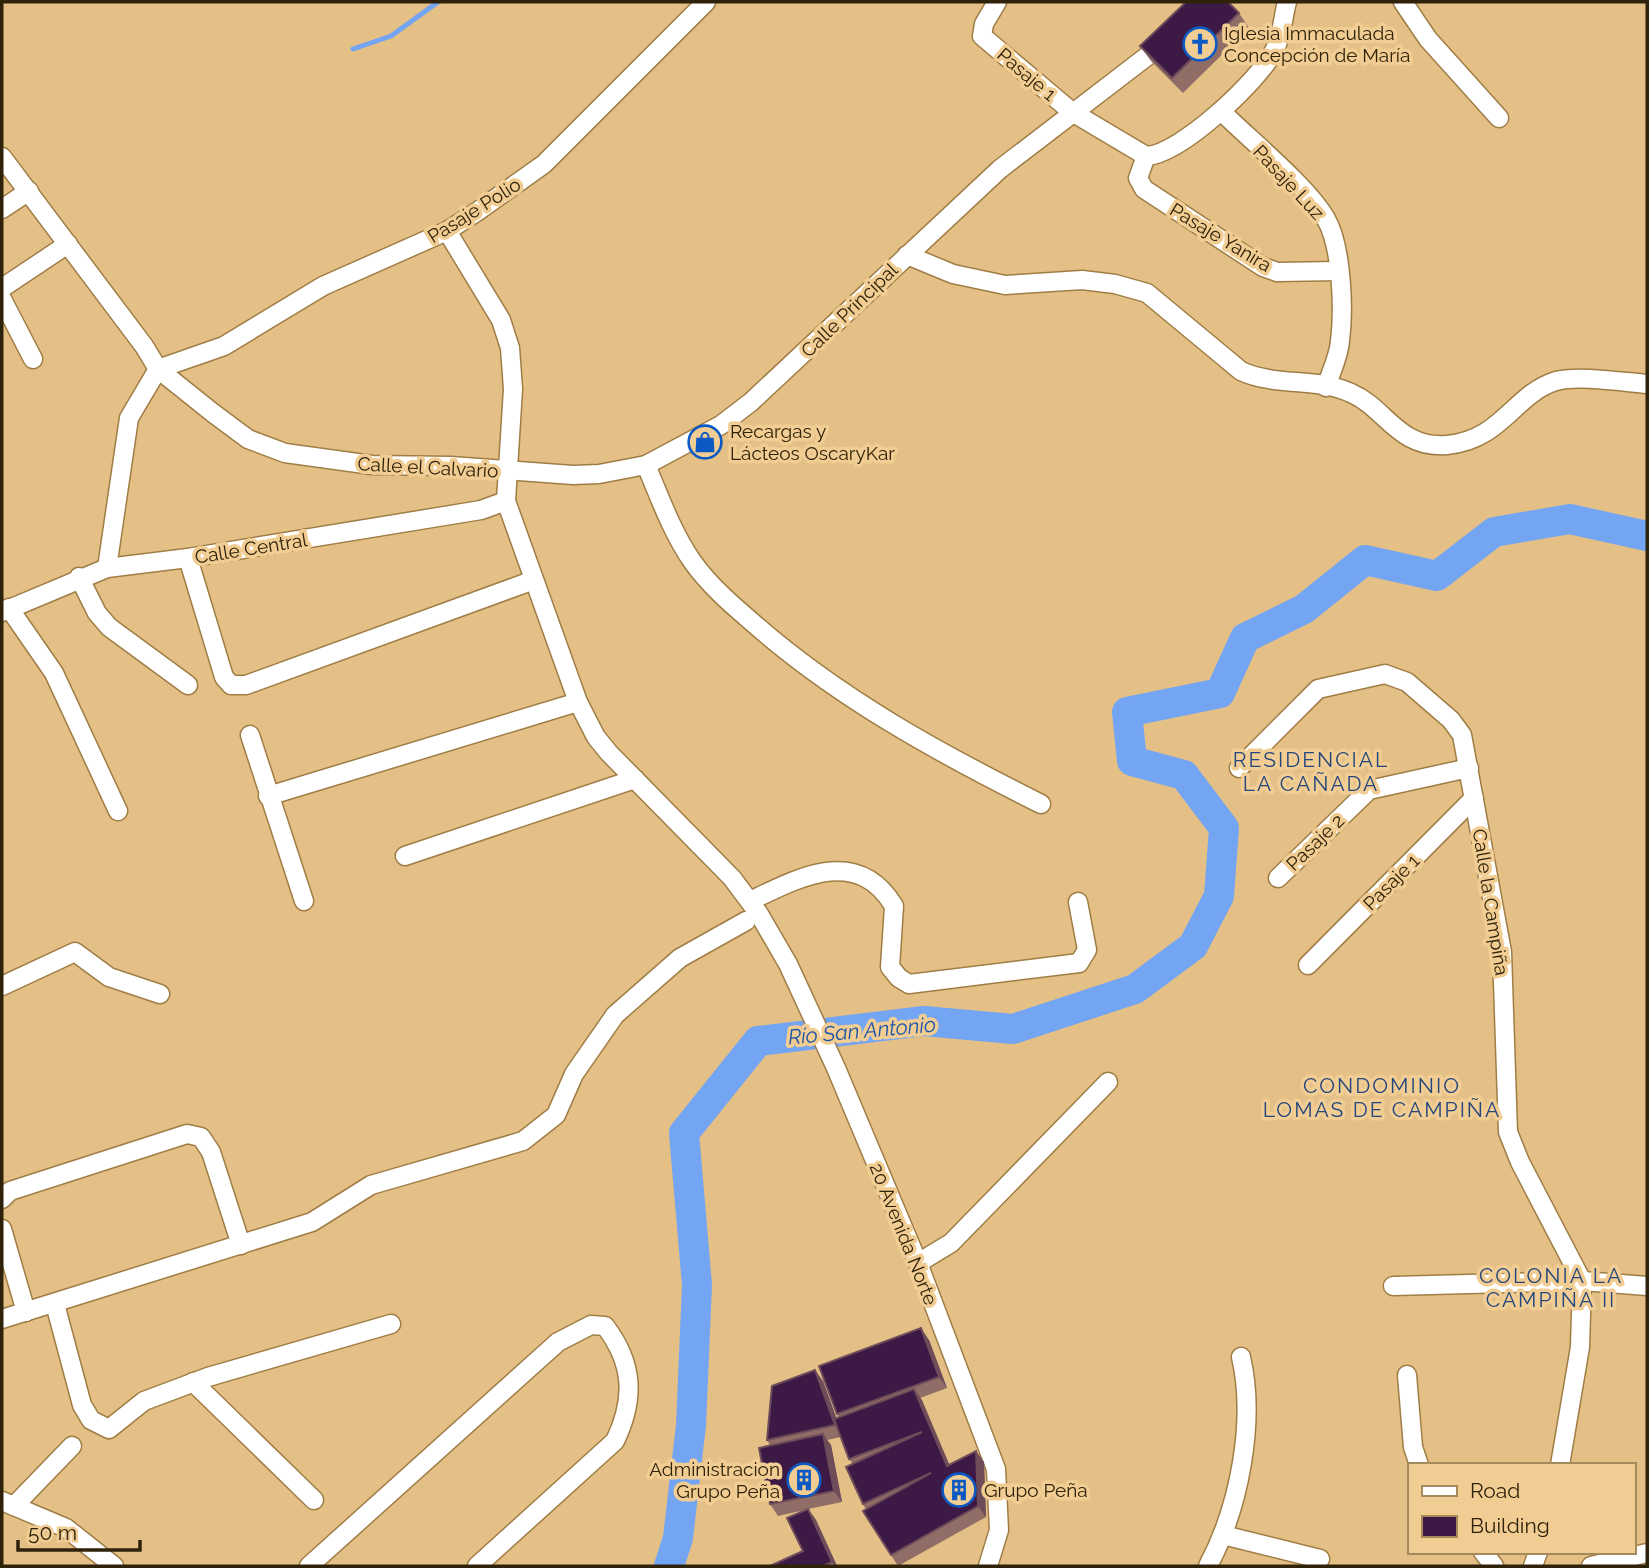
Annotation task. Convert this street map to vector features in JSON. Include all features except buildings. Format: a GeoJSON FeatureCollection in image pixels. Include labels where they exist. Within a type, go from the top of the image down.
{"type":"FeatureCollection","features":[{"type":"Feature","properties":{"kind":"street","name":"Pasaje Polio"},"geometry":{"type":"LineString","coordinates":[[158,369],[224,346],[323,286],[447,230],[544,164],[706,2]]}},
{"type":"Feature","properties":{"kind":"street","name":"Pasaje 1"},"geometry":{"type":"LineString","coordinates":[[997,2],[984,24],[982,36],[1072,112],[1146,156]]}},
{"type":"Feature","properties":{"kind":"street"},"geometry":{"type":"LineString","coordinates":[[1146,156],[1166,153],[1221,111],[1275,50],[1287,2]]}},
{"type":"Feature","properties":{"kind":"street"},"geometry":{"type":"LineString","coordinates":[[1404,2],[1428,39],[1499,118]]}},
{"type":"Feature","properties":{"kind":"street","name":"Calle Principal"},"geometry":{"type":"LineString","coordinates":[[508,470],[599,474],[646,465],[721,425],[751,402],[1000,169],[1150,54]]}},
{"type":"Feature","properties":{"kind":"street","name":"Pasaje Luz"},"geometry":{"type":"LineString","coordinates":[[1221,111],[1326,218],[1338,256],[1340,343],[1326,387]]}},
{"type":"Feature","properties":{"kind":"street","name":"Pasaje Yanira"},"geometry":{"type":"LineString","coordinates":[[1146,156],[1138,178],[1144,189],[1263,267],[1277,272],[1338,271]]}},
{"type":"Feature","properties":{"kind":"street","name":"Calle el Calvario"},"geometry":{"type":"LineString","coordinates":[[2,157],[158,369],[247,439],[285,453],[372,465],[508,470],[506,501],[578,702],[596,737],[732,878],[752,912]]}},
{"type":"Feature","properties":{"kind":"street"},"geometry":{"type":"LineString","coordinates":[[2,209],[29,191]]}},
{"type":"Feature","properties":{"kind":"street"},"geometry":{"type":"LineString","coordinates":[[447,230],[500,320],[510,348],[513,389],[508,470]]}},
{"type":"Feature","properties":{"kind":"street"},"geometry":{"type":"LineString","coordinates":[[2,288],[68,244]]}},
{"type":"Feature","properties":{"kind":"street"},"geometry":{"type":"LineString","coordinates":[[907,255],[954,274],[1006,285],[1082,280],[1115,284],[1147,293],[1241,371],[1258,379],[1349,391],[1397,432],[1425,442],[1446,445],[1485,435],[1543,387],[1559,380],[1647,384]]}},
{"type":"Feature","properties":{"kind":"street"},"geometry":{"type":"LineString","coordinates":[[2,299],[33,359]]}},
{"type":"Feature","properties":{"kind":"street"},"geometry":{"type":"LineString","coordinates":[[107,568],[114,476],[129,418],[158,369]]}},
{"type":"Feature","properties":{"kind":"street"},"geometry":{"type":"LineString","coordinates":[[646,465],[667,515],[693,562],[732,605],[768,636],[797,660],[918,740],[1041,804]]}},
{"type":"Feature","properties":{"kind":"street","name":"Calle Central"},"geometry":{"type":"LineString","coordinates":[[5,610],[79,577],[107,568],[188,558],[481,510],[506,501]]}},
{"type":"Feature","properties":{"kind":"street"},"geometry":{"type":"LineString","coordinates":[[188,558],[224,677],[231,685],[246,685],[534,580]]}},
{"type":"Feature","properties":{"kind":"street"},"geometry":{"type":"LineString","coordinates":[[79,577],[97,613],[109,627],[188,685]]}},
{"type":"Feature","properties":{"kind":"street"},"geometry":{"type":"LineString","coordinates":[[5,610],[54,673],[118,811]]}},
{"type":"Feature","properties":{"kind":"street","name":"Calle la Campiña"},"geometry":{"type":"LineString","coordinates":[[1239,768],[1311,695],[1326,685],[1385,674],[1407,682],[1458,727],[1469,768],[1502,952],[1508,1132],[1520,1162],[1582,1282],[1580,1347],[1560,1463]]}},
{"type":"Feature","properties":{"kind":"street"},"geometry":{"type":"LineString","coordinates":[[268,796],[578,702]]}},
{"type":"Feature","properties":{"kind":"street"},"geometry":{"type":"LineString","coordinates":[[250,735],[304,901]]}},
{"type":"Feature","properties":{"kind":"street","name":"Pasaje 2"},"geometry":{"type":"LineString","coordinates":[[1278,877],[1369,790],[1469,768]]}},
{"type":"Feature","properties":{"kind":"street"},"geometry":{"type":"LineString","coordinates":[[405,856],[635,779]]}},
{"type":"Feature","properties":{"kind":"street","name":"Pasaje 1"},"geometry":{"type":"LineString","coordinates":[[1308,965],[1474,798]]}},
{"type":"Feature","properties":{"kind":"street"},"geometry":{"type":"LineString","coordinates":[[2,1319],[313,1222],[335,1205],[371,1185],[523,1141],[556,1115],[574,1074],[615,1015],[680,958],[821,871],[846,872],[867,880],[883,891],[894,906],[890,967],[899,978],[909,984],[1079,963],[1087,950],[1078,902]]}},
{"type":"Feature","properties":{"kind":"street","name":"20 Avenida Norte"},"geometry":{"type":"LineString","coordinates":[[752,912],[810,1012],[836,1068],[918,1263],[996,1469],[999,1530],[988,1566]]}},
{"type":"Feature","properties":{"kind":"street"},"geometry":{"type":"LineString","coordinates":[[2,986],[75,952],[109,977],[160,994]]}},
{"type":"Feature","properties":{"kind":"street"},"geometry":{"type":"LineString","coordinates":[[918,1263],[951,1243],[1108,1082]]}},
{"type":"Feature","properties":{"kind":"street"},"geometry":{"type":"LineString","coordinates":[[2,1199],[10,1191],[187,1134],[201,1137],[211,1152],[241,1244]]}},
{"type":"Feature","properties":{"kind":"street"},"geometry":{"type":"LineString","coordinates":[[2,1229],[26,1312]]}},
{"type":"Feature","properties":{"kind":"street"},"geometry":{"type":"LineString","coordinates":[[1393,1286],[1582,1282],[1647,1286]]}},
{"type":"Feature","properties":{"kind":"street"},"geometry":{"type":"LineString","coordinates":[[55,1304],[82,1405],[91,1420],[109,1429],[144,1401],[193,1382],[391,1324]]}},
{"type":"Feature","properties":{"kind":"street"},"geometry":{"type":"LineString","coordinates":[[309,1566],[558,1342],[591,1325],[605,1326],[616,1340],[631,1392],[626,1417],[615,1441],[477,1566]]}},
{"type":"Feature","properties":{"kind":"street"},"geometry":{"type":"LineString","coordinates":[[1208,1566],[1223,1535],[1247,1429],[1246,1383],[1241,1357]]}},
{"type":"Feature","properties":{"kind":"street"},"geometry":{"type":"LineString","coordinates":[[1408,1375],[1413,1447],[1418,1463]]}},
{"type":"Feature","properties":{"kind":"street"},"geometry":{"type":"LineString","coordinates":[[193,1382],[314,1500]]}},
{"type":"Feature","properties":{"kind":"street"},"geometry":{"type":"LineString","coordinates":[[72,1446],[8,1503],[66,1528],[114,1566]]}},
{"type":"Feature","properties":{"kind":"street"},"geometry":{"type":"LineString","coordinates":[[1223,1535],[1320,1559]]}},
{"type":"Feature","properties":{"kind":"street"},"geometry":{"type":"LineString","coordinates":[[1591,1566],[1647,1553]]}},
{"type":"Feature","properties":{"kind":"waterway"},"geometry":{"type":"LineString","coordinates":[[353,49],[391,36],[438,2]]}},
{"type":"Feature","properties":{"kind":"waterway","name":"Río San Antonio"},"geometry":{"type":"LineString","coordinates":[[669,1566],[678,1538],[691,1425],[697,1285],[684,1133],[758,1041],[924,1021],[1013,1029],[1135,989],[1193,946],[1219,896],[1224,828],[1184,775],[1132,761],[1127,712],[1220,693],[1245,638],[1304,609],[1365,560],[1437,576],[1494,532],[1570,519],[1647,536]]}},
{"type":"Feature","properties":{"kind":"place","name":"Iglesia Immaculada Concepción de María"},"geometry":{"type":"Point","coordinates":[1200,44]}},
{"type":"Feature","properties":{"kind":"place","name":"Recargas y Lácteos OscaryKar"},"geometry":{"type":"Point","coordinates":[705,442]}},
{"type":"Feature","properties":{"kind":"place","name":"Administracion Grupo Peña"},"geometry":{"type":"Point","coordinates":[804,1480]}},
{"type":"Feature","properties":{"kind":"place","name":"Grupo Peña"},"geometry":{"type":"Point","coordinates":[959,1490]}},
{"type":"Feature","properties":{"kind":"district","name":"RESIDENCIAL LA CAÑADA"},"geometry":{"type":"Point","coordinates":[1311,772]}},
{"type":"Feature","properties":{"kind":"district","name":"CONDOMINIO LOMAS DE CAMPIÑA"},"geometry":{"type":"Point","coordinates":[1382,1098]}},
{"type":"Feature","properties":{"kind":"district","name":"COLONIA LA CAMPIÑA II"},"geometry":{"type":"Point","coordinates":[1551,1288]}}]}
